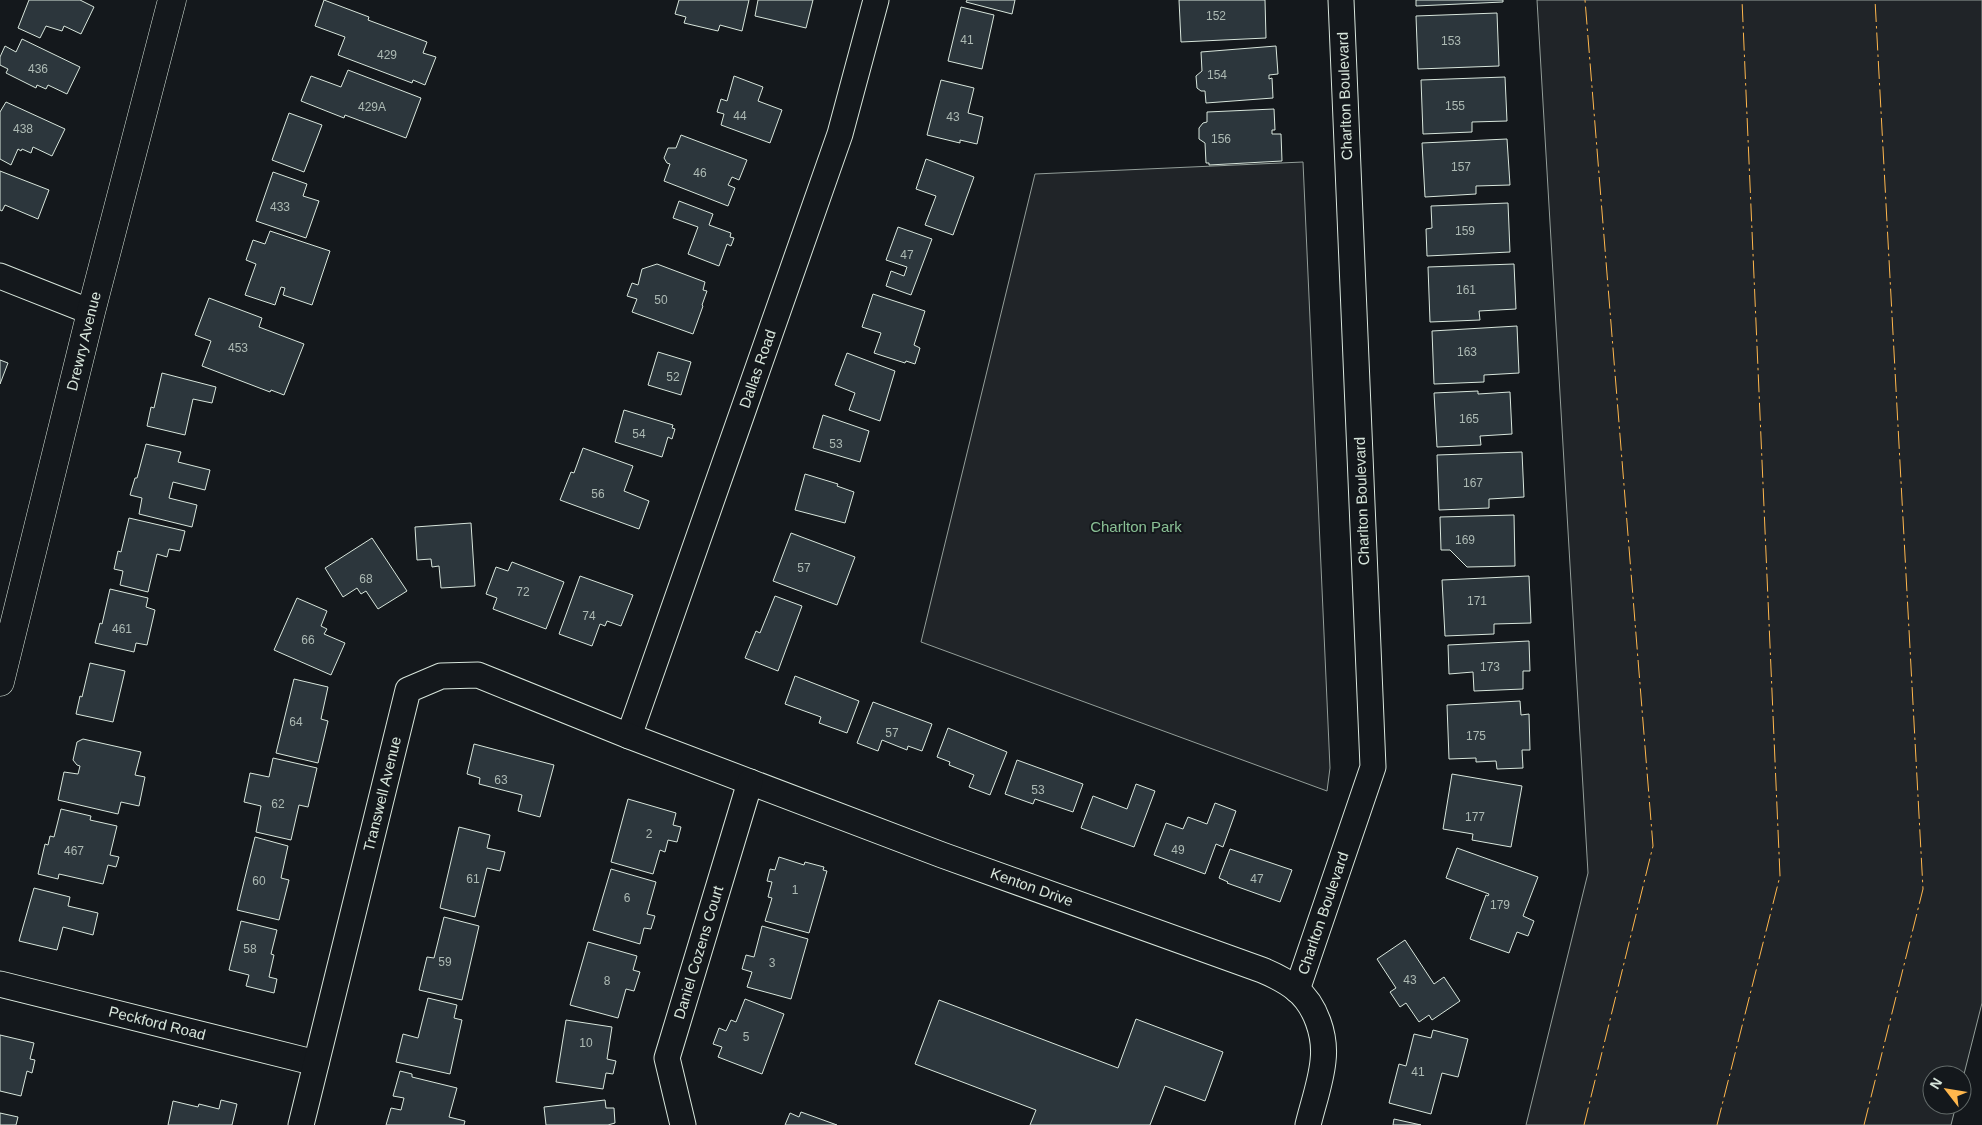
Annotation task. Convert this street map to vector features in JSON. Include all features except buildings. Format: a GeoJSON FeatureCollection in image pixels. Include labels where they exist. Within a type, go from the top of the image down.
{"type":"FeatureCollection","features":[{"type":"Feature","properties":{"kind":"street","name":"Drewry Avenue"},"geometry":{"type":"LineString","coordinates":[[0,682],[172,0]]}},
{"type":"Feature","properties":{"kind":"street","name":"Dallas Road"},"geometry":{"type":"LineString","coordinates":[[630,736],[840,134],[876,0]]}},
{"type":"Feature","properties":{"kind":"street","name":"Charlton Boulevard"},"geometry":{"type":"LineString","coordinates":[[1297,990],[1373,767],[1342,0]]}},
{"type":"Feature","properties":{"kind":"street"},"geometry":{"type":"LineString","coordinates":[[0,276],[92,312]]}},
{"type":"Feature","properties":{"kind":"street","name":"Transwell Avenue"},"geometry":{"type":"LineString","coordinates":[[301,1125],[408,690],[441,676],[478,675],[630,736]]}},
{"type":"Feature","properties":{"kind":"street","name":"Kenton Drive"},"geometry":{"type":"LineString","coordinates":[[630,736],[942,855],[1262,970],[1282,979],[1297,990],[1314,1011],[1323,1037],[1324,1061],[1308,1125]]}},
{"type":"Feature","properties":{"kind":"street","name":"Daniel Cozens Court"},"geometry":{"type":"LineString","coordinates":[[683,1125],[666,1058],[750,782]]}},
{"type":"Feature","properties":{"kind":"street","name":"Peckford Road"},"geometry":{"type":"LineString","coordinates":[[0,984],[316,1063]]}},
{"type":"Feature","properties":{"kind":"green space"},"geometry":{"type":"Polygon","coordinates":[[[1537,0],[1982,0],[1982,1003],[1966,1065],[1922,1065],[1922,1115],[1954,1115],[1951,1125],[1526,1125],[1588,873],[1537,0]]]}},
{"type":"Feature","properties":{"kind":"green space","name":"Charlton Park"},"geometry":{"type":"Polygon","coordinates":[[[1303,162],[1330,768],[1327,791],[921,642],[1035,174],[1303,162]]]}},
{"type":"Feature","properties":{"kind":"power"},"geometry":{"type":"LineString","coordinates":[[1584,1125],[1653,846],[1585,0]]}},
{"type":"Feature","properties":{"kind":"power"},"geometry":{"type":"LineString","coordinates":[[1717,1125],[1780,876],[1742,0]]}},
{"type":"Feature","properties":{"kind":"power"},"geometry":{"type":"LineString","coordinates":[[1864,1125],[1923,889],[1875,0]]}}]}
